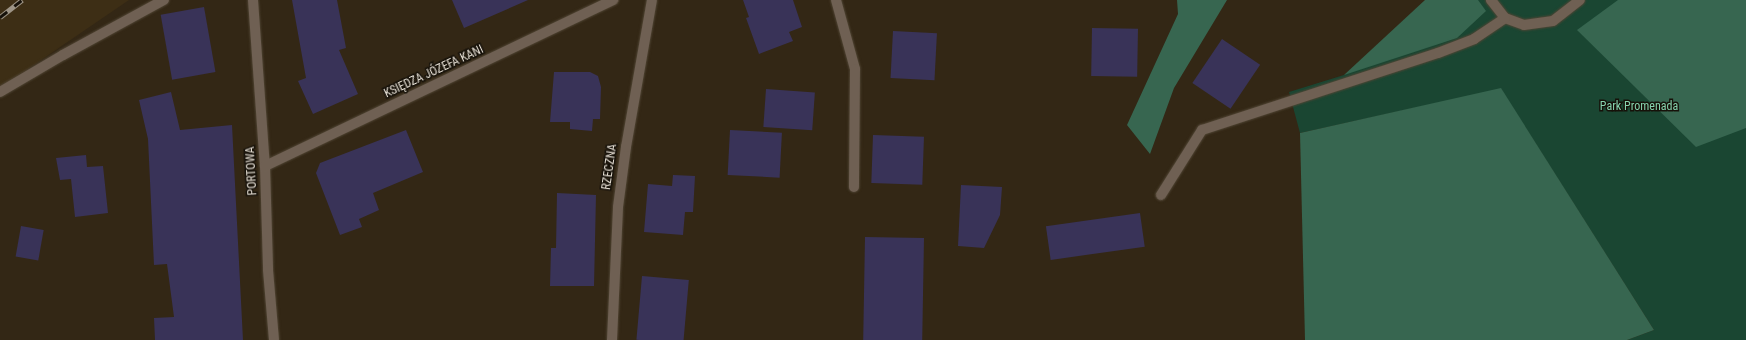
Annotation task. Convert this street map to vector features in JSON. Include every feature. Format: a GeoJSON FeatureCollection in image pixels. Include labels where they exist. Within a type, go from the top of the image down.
{"type":"FeatureCollection","features":[{"type":"Feature","properties":{"kind":"street"},"geometry":{"type":"LineString","coordinates":[[0,92],[63,55],[164,0]]}},
{"type":"Feature","properties":{"kind":"street","name":"PORTOWA"},"geometry":{"type":"LineString","coordinates":[[253,0],[265,166],[268,270],[274,340]]}},
{"type":"Feature","properties":{"kind":"street","name":"KSIĘDZA JÓZEFA KANI"},"geometry":{"type":"LineString","coordinates":[[265,166],[613,0]]}},
{"type":"Feature","properties":{"kind":"street","name":"RZECZNA"},"geometry":{"type":"LineString","coordinates":[[612,340],[618,206],[626,147],[652,0]]}},
{"type":"Feature","properties":{"kind":"street"},"geometry":{"type":"LineString","coordinates":[[836,0],[855,69],[854,187]]}},
{"type":"Feature","properties":{"kind":"street"},"geometry":{"type":"LineString","coordinates":[[1491,0],[1505,18],[1524,25],[1552,21],[1580,0]]}},
{"type":"Feature","properties":{"kind":"street"},"geometry":{"type":"LineString","coordinates":[[1161,195],[1202,130],[1438,53],[1474,39],[1505,18]]}},
{"type":"Feature","properties":{"kind":"shaded area"},"geometry":{"type":"Polygon","coordinates":[[[0,0],[129,0],[0,88],[0,0]]]}},
{"type":"Feature","properties":{"kind":"green space"},"geometry":{"type":"Polygon","coordinates":[[[1177,0],[1227,0],[1174,88],[1150,154],[1127,125],[1178,14],[1177,0]]]}},
{"type":"Feature","properties":{"kind":"green space"},"geometry":{"type":"Polygon","coordinates":[[[1425,0],[1478,0],[1486,11],[1457,38],[1344,75],[1425,0]]]}},
{"type":"Feature","properties":{"kind":"green space","name":"Park Promenada"},"geometry":{"type":"Polygon","coordinates":[[[1463,0],[1746,0],[1746,340],[1627,340],[1654,330],[1501,89],[1300,133],[1289,92],[1344,75],[1463,0]]]}},
{"type":"Feature","properties":{"kind":"green space"},"geometry":{"type":"Polygon","coordinates":[[[1618,0],[1746,0],[1746,128],[1696,147],[1577,30],[1618,0]]]}},
{"type":"Feature","properties":{"kind":"green space"},"geometry":{"type":"Polygon","coordinates":[[[1501,88],[1654,330],[1627,340],[1305,340],[1300,133],[1501,88]]]}},
{"type":"Feature","properties":{"kind":"building"},"geometry":{"type":"Polygon","coordinates":[[[292,0],[337,0],[346,48],[339,50],[358,94],[313,114],[298,81],[306,78],[292,0]]]}},
{"type":"Feature","properties":{"kind":"building"},"geometry":{"type":"Polygon","coordinates":[[[452,0],[528,0],[464,28],[452,0]]]}},
{"type":"Feature","properties":{"kind":"building"},"geometry":{"type":"Polygon","coordinates":[[[743,0],[793,0],[802,27],[789,32],[793,41],[759,54],[746,18],[749,17],[743,0]]]}},
{"type":"Feature","properties":{"kind":"building"},"geometry":{"type":"Polygon","coordinates":[[[204,7],[215,72],[172,80],[161,15],[204,7]]]}},
{"type":"Feature","properties":{"kind":"building"},"geometry":{"type":"Polygon","coordinates":[[[1092,28],[1138,29],[1137,77],[1091,76],[1092,28]]]}},
{"type":"Feature","properties":{"kind":"building"},"geometry":{"type":"Polygon","coordinates":[[[893,31],[937,33],[934,80],[891,78],[893,31]]]}},
{"type":"Feature","properties":{"kind":"building"},"geometry":{"type":"Polygon","coordinates":[[[1222,39],[1260,65],[1230,109],[1192,83],[1222,39]]]}},
{"type":"Feature","properties":{"kind":"building"},"geometry":{"type":"Polygon","coordinates":[[[554,72],[590,72],[598,76],[601,87],[600,119],[593,119],[592,131],[570,129],[570,122],[550,122],[554,72]]]}},
{"type":"Feature","properties":{"kind":"building"},"geometry":{"type":"Polygon","coordinates":[[[766,89],[815,92],[812,130],[763,127],[766,89]]]}},
{"type":"Feature","properties":{"kind":"building"},"geometry":{"type":"Polygon","coordinates":[[[171,92],[180,130],[232,125],[243,340],[155,340],[154,318],[174,317],[167,264],[154,265],[148,139],[139,100],[171,92]]]}},
{"type":"Feature","properties":{"kind":"building"},"geometry":{"type":"Polygon","coordinates":[[[406,130],[423,172],[373,193],[379,210],[359,219],[362,227],[340,235],[316,173],[320,163],[406,130]]]}},
{"type":"Feature","properties":{"kind":"building"},"geometry":{"type":"Polygon","coordinates":[[[730,130],[782,133],[780,178],[728,175],[730,130]]]}},
{"type":"Feature","properties":{"kind":"building"},"geometry":{"type":"Polygon","coordinates":[[[873,135],[924,137],[922,185],[871,183],[873,135]]]}},
{"type":"Feature","properties":{"kind":"building"},"geometry":{"type":"Polygon","coordinates":[[[86,155],[87,167],[103,166],[108,213],[75,217],[71,179],[60,180],[56,158],[86,155]]]}},
{"type":"Feature","properties":{"kind":"building"},"geometry":{"type":"Polygon","coordinates":[[[673,175],[695,176],[693,212],[685,212],[683,235],[644,232],[648,184],[672,186],[673,175]]]}},
{"type":"Feature","properties":{"kind":"building"},"geometry":{"type":"Polygon","coordinates":[[[961,185],[1002,187],[1000,215],[984,248],[958,246],[961,185]]]}},
{"type":"Feature","properties":{"kind":"building"},"geometry":{"type":"Polygon","coordinates":[[[557,193],[596,195],[594,286],[550,286],[551,248],[556,248],[557,193]]]}},
{"type":"Feature","properties":{"kind":"building"},"geometry":{"type":"Polygon","coordinates":[[[1140,213],[1145,247],[1051,260],[1046,226],[1140,213]]]}},
{"type":"Feature","properties":{"kind":"building"},"geometry":{"type":"Polygon","coordinates":[[[21,226],[44,230],[38,261],[16,257],[21,226]]]}},
{"type":"Feature","properties":{"kind":"building"},"geometry":{"type":"Polygon","coordinates":[[[865,237],[924,238],[922,340],[863,340],[865,237]]]}},
{"type":"Feature","properties":{"kind":"building"},"geometry":{"type":"Polygon","coordinates":[[[642,276],[689,280],[684,340],[636,340],[642,276]]]}},
{"type":"Feature","properties":{"kind":"railway"},"geometry":{"type":"LineString","coordinates":[[0,17],[22,0]]}}]}
